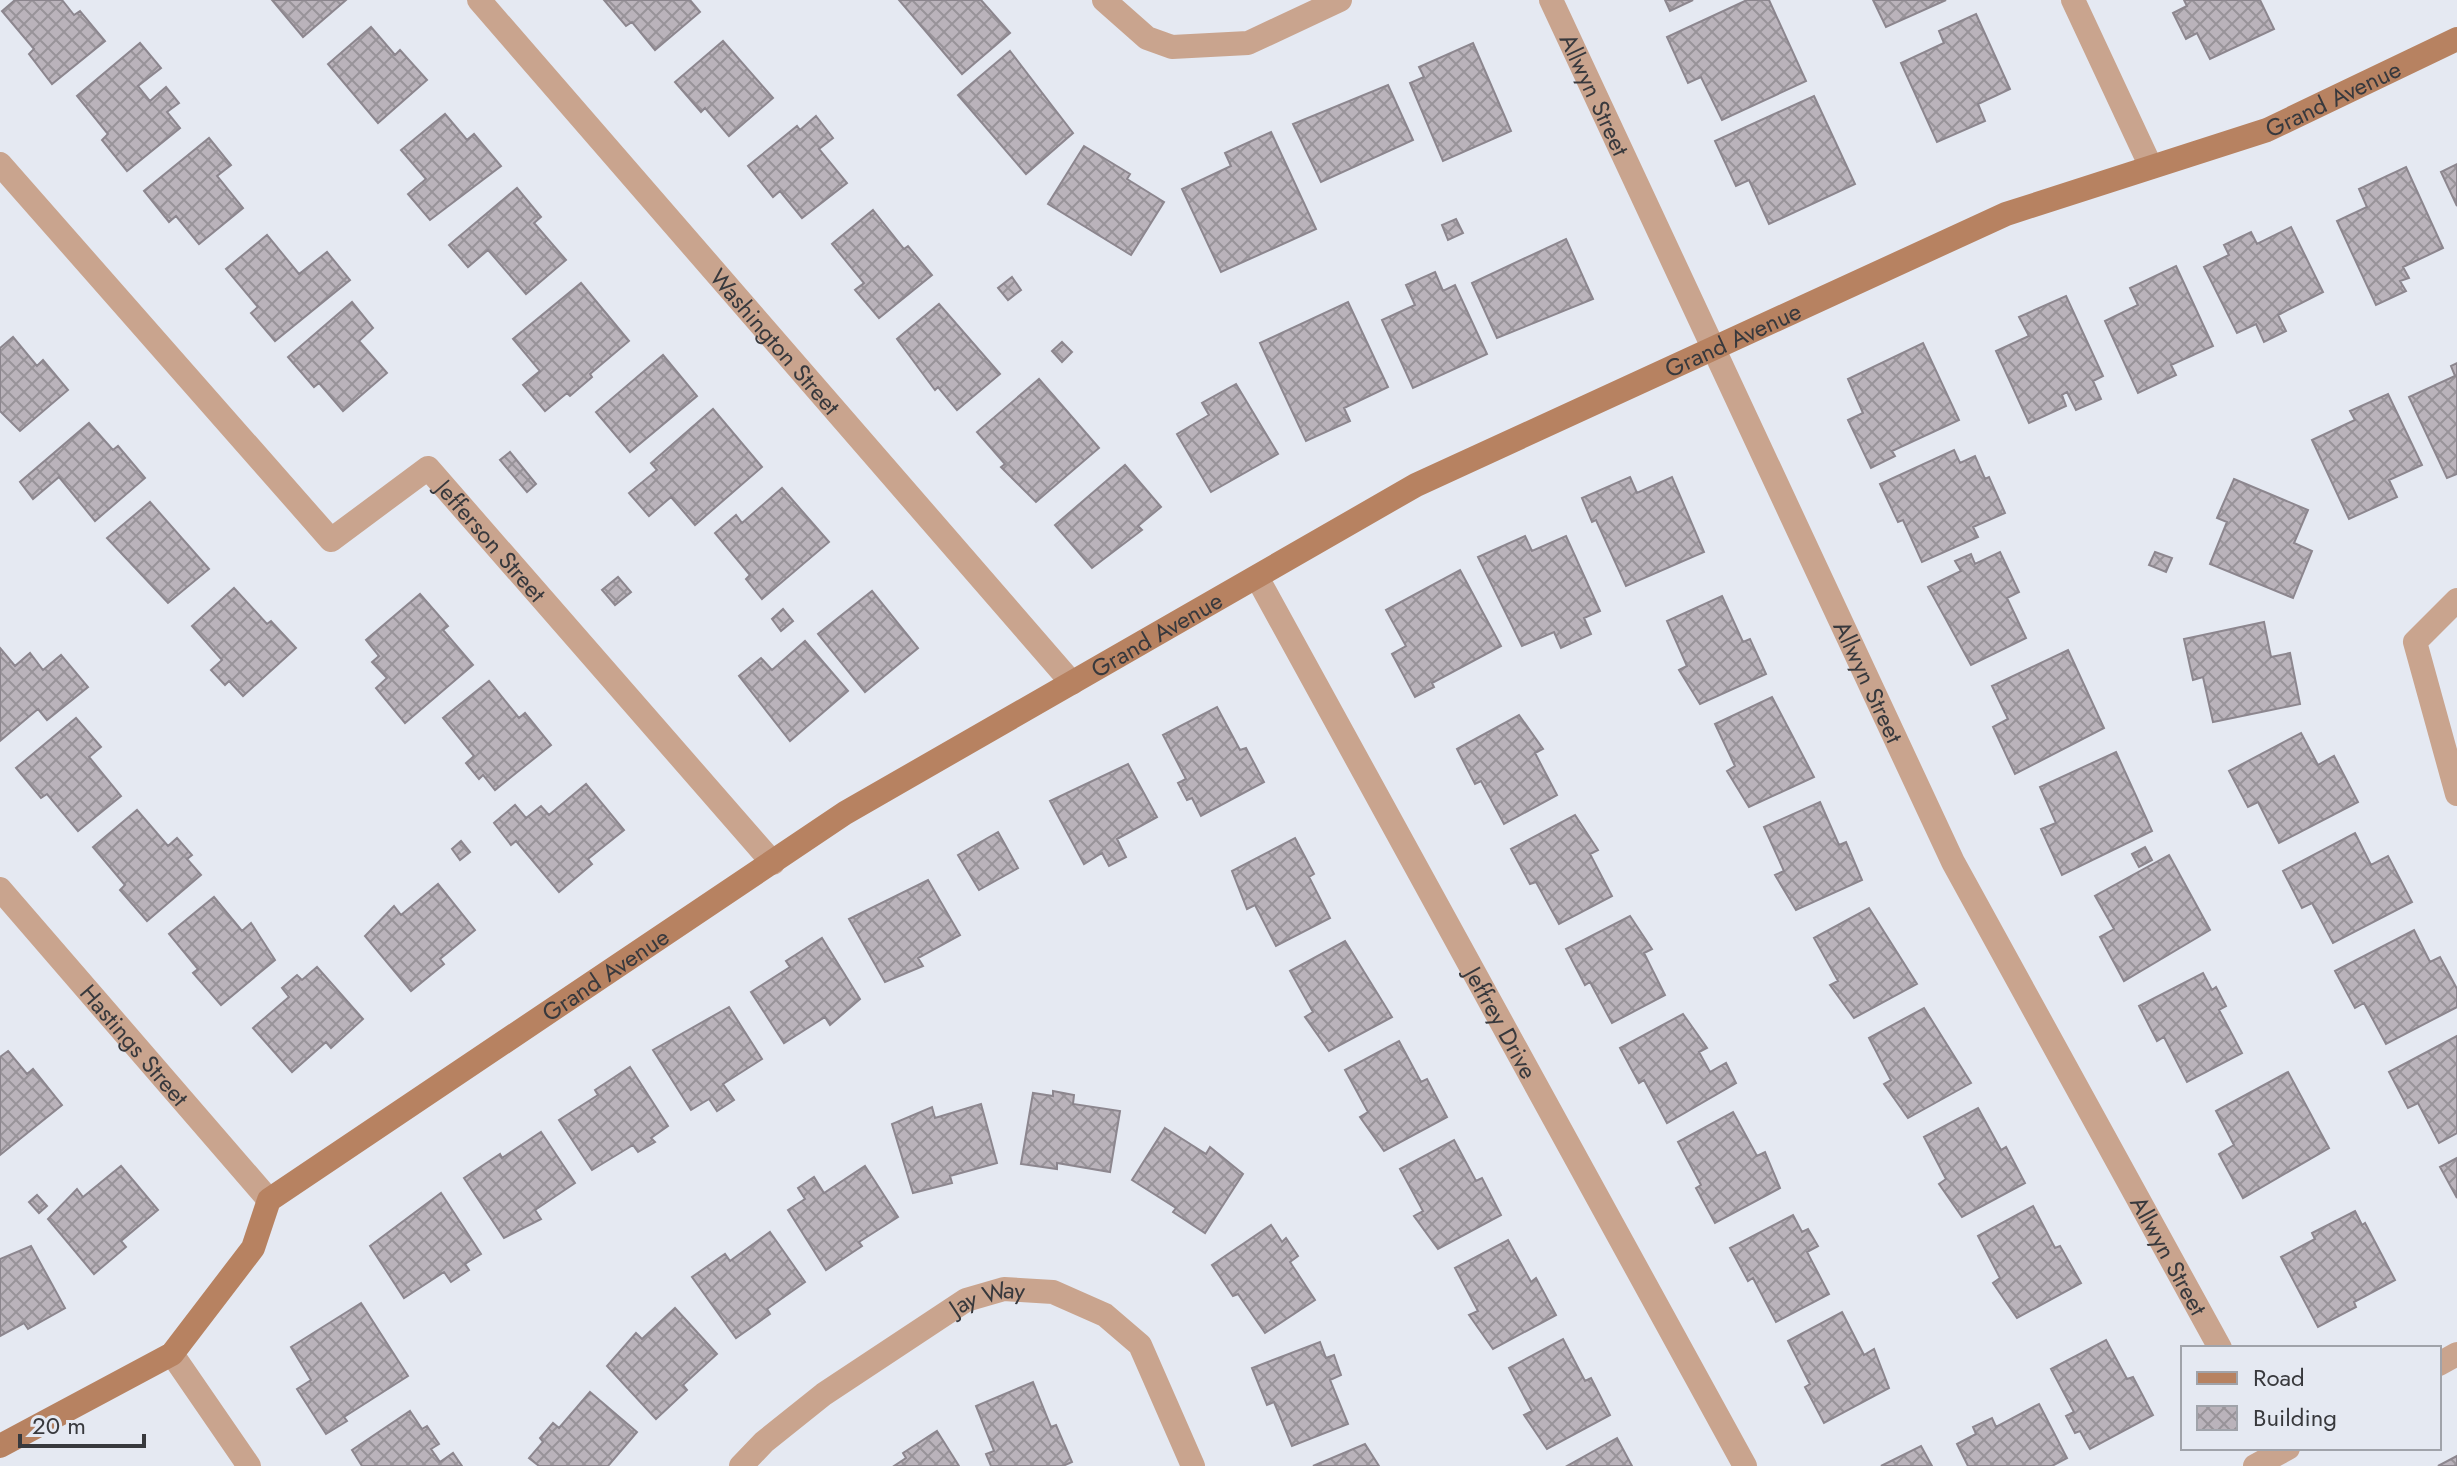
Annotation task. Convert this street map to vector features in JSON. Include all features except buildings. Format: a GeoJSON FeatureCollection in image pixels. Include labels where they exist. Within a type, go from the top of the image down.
{"type":"FeatureCollection","features":[{"type":"Feature","properties":{"kind":"street","name":"Washington Street"},"geometry":{"type":"LineString","coordinates":[[479,0],[1072,683]]}},
{"type":"Feature","properties":{"kind":"street"},"geometry":{"type":"LineString","coordinates":[[1104,0],[1147,38],[1172,47],[1248,43],[1340,0]]}},
{"type":"Feature","properties":{"kind":"street","name":"Allwyn Street"},"geometry":{"type":"LineString","coordinates":[[1551,0],[1953,862],[2219,1346]]}},
{"type":"Feature","properties":{"kind":"street"},"geometry":{"type":"LineString","coordinates":[[2073,0],[2151,167]]}},
{"type":"Feature","properties":{"kind":"street","name":"Grand Avenue"},"geometry":{"type":"LineString","coordinates":[[269,1200],[845,813],[1258,579],[1416,485],[2006,214],[2267,130],[2457,39]]}},
{"type":"Feature","properties":{"kind":"street","name":"Jefferson Street"},"geometry":{"type":"LineString","coordinates":[[0,164],[331,540],[428,468],[773,863]]}},
{"type":"Feature","properties":{"kind":"street","name":"Jeffrey Drive"},"geometry":{"type":"LineString","coordinates":[[1258,579],[1745,1466]]}},
{"type":"Feature","properties":{"kind":"street"},"geometry":{"type":"LineString","coordinates":[[2457,600],[2415,642],[2457,794]]}},
{"type":"Feature","properties":{"kind":"street","name":"Hastings Street"},"geometry":{"type":"LineString","coordinates":[[0,889],[269,1200]]}},
{"type":"Feature","properties":{"kind":"street"},"geometry":{"type":"LineString","coordinates":[[0,1446],[172,1354],[253,1248],[269,1200]]}},
{"type":"Feature","properties":{"kind":"street","name":"Jay Way"},"geometry":{"type":"LineString","coordinates":[[741,1466],[764,1442],[837,1386],[966,1300],[1004,1289],[1053,1292],[1105,1315],[1140,1345],[1193,1466]]}},
{"type":"Feature","properties":{"kind":"street"},"geometry":{"type":"LineString","coordinates":[[172,1354],[249,1466]]}},
{"type":"Feature","properties":{"kind":"street"},"geometry":{"type":"LineString","coordinates":[[2255,1466],[2280,1450]]}}]}
